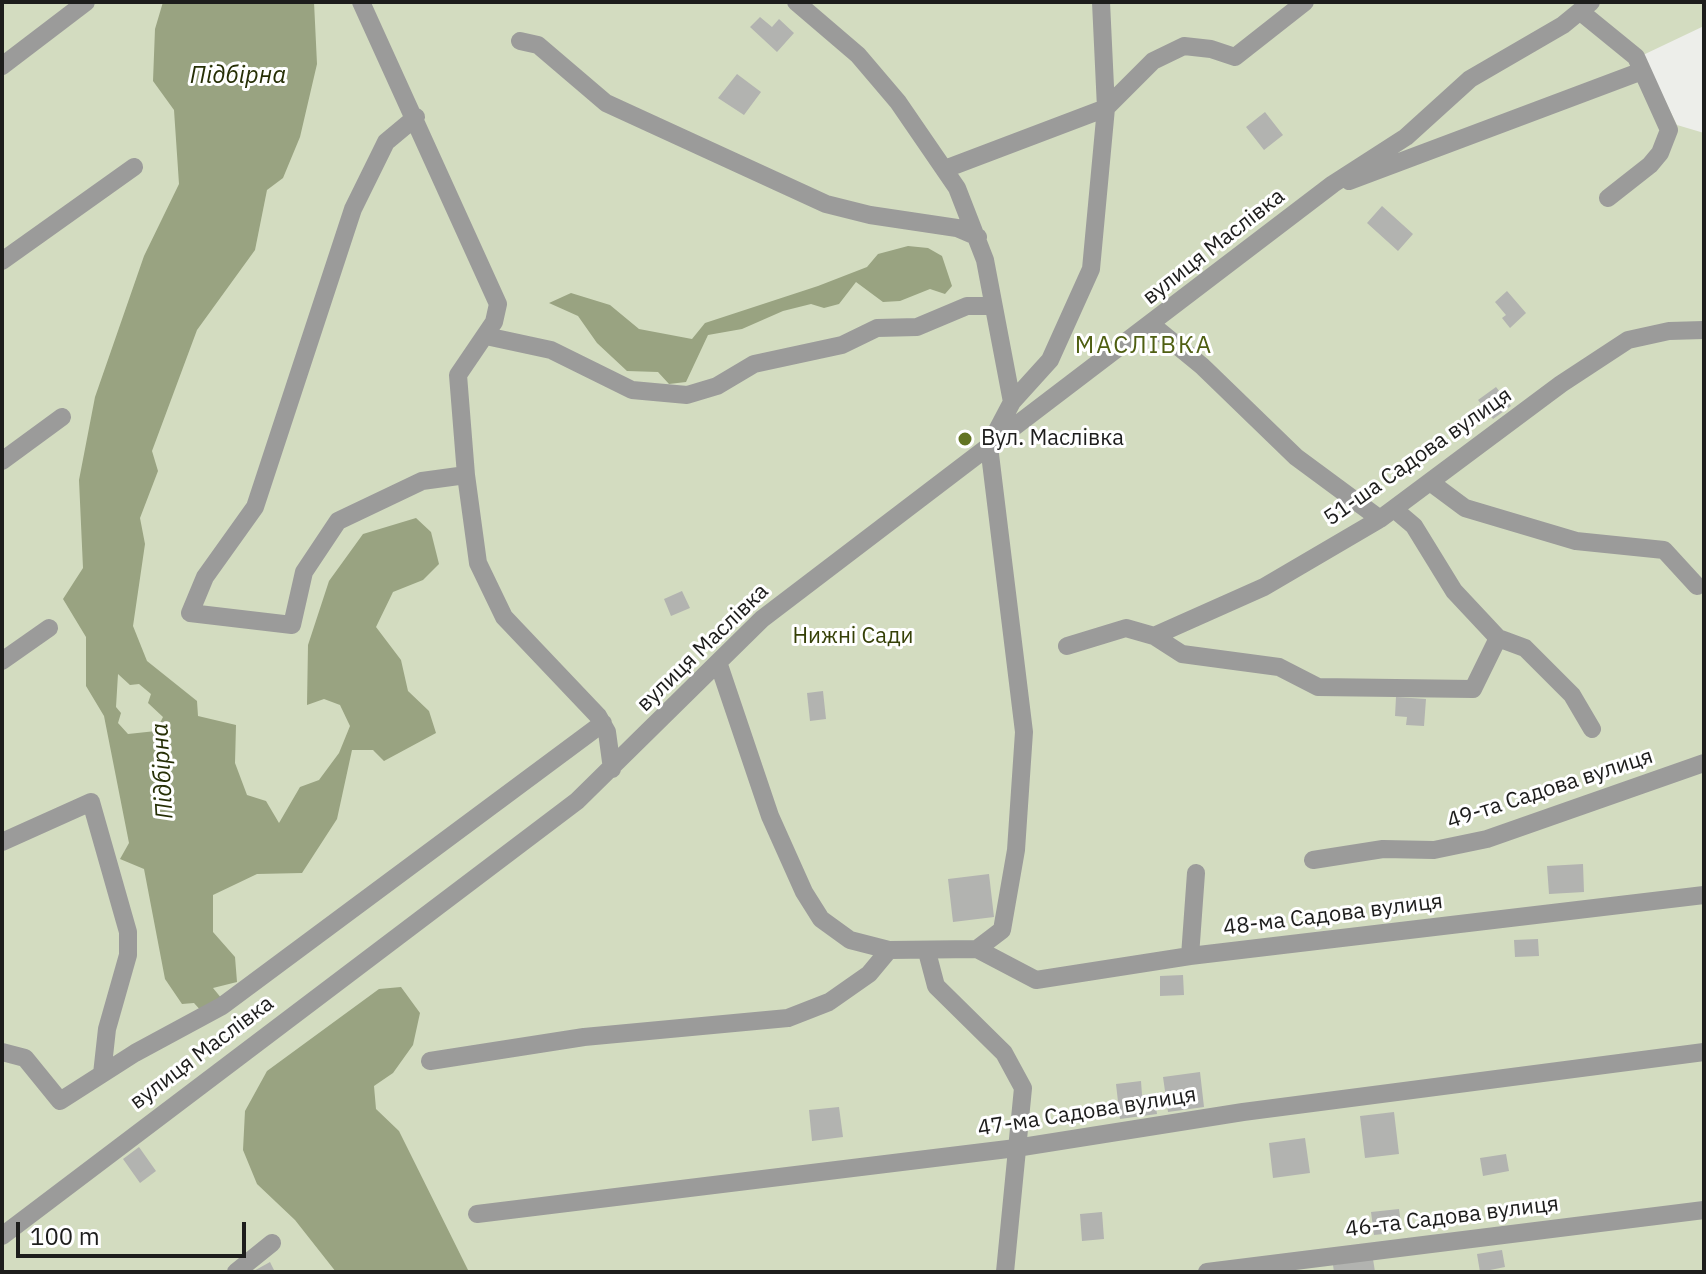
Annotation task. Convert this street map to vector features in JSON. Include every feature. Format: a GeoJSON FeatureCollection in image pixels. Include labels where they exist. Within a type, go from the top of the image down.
{"type":"FeatureCollection","features":[{"type":"Feature","properties":{"kind":"street"},"geometry":{"type":"LineString","coordinates":[[2,66],[86,2]]}},
{"type":"Feature","properties":{"kind":"street"},"geometry":{"type":"LineString","coordinates":[[361,2],[416,117],[498,304],[490,329],[458,375],[466,475],[478,563],[504,617],[603,723],[612,769]]}},
{"type":"Feature","properties":{"kind":"street"},"geometry":{"type":"LineString","coordinates":[[796,2],[858,55],[898,102],[945,169],[978,237],[985,260],[1012,402]]}},
{"type":"Feature","properties":{"kind":"street"},"geometry":{"type":"LineString","coordinates":[[719,665],[770,816],[804,892],[821,919],[850,940],[889,950],[927,952],[977,949],[1002,930],[1016,850],[1024,732],[989,446],[1012,402],[1050,360],[1091,269],[1106,108],[1101,2]]}},
{"type":"Feature","properties":{"kind":"street"},"geometry":{"type":"LineString","coordinates":[[945,169],[1106,108],[1153,61],[1184,46],[1211,49],[1235,57],[1305,2]]}},
{"type":"Feature","properties":{"kind":"street"},"geometry":{"type":"LineString","coordinates":[[1586,8],[1621,42],[1642,71],[1669,130],[1660,153],[1650,165],[1608,198]]}},
{"type":"Feature","properties":{"kind":"street","name":"вулиця Маслівка"},"geometry":{"type":"LineString","coordinates":[[2,1236],[530,838],[612,769],[762,619],[1152,325],[1333,184],[1420,123],[1470,79],[1563,25],[1586,8]]}},
{"type":"Feature","properties":{"kind":"street"},"geometry":{"type":"LineString","coordinates":[[520,41],[538,45],[606,103],[826,204],[870,215],[957,228],[978,237]]}},
{"type":"Feature","properties":{"kind":"street"},"geometry":{"type":"LineString","coordinates":[[1333,184],[1365,176],[1642,71]]}},
{"type":"Feature","properties":{"kind":"street"},"geometry":{"type":"LineString","coordinates":[[416,117],[386,142],[353,209],[255,507],[205,577],[190,613],[292,625],[304,572],[338,521],[422,481],[466,475]]}},
{"type":"Feature","properties":{"kind":"street"},"geometry":{"type":"LineString","coordinates":[[1420,123],[1424,140],[1445,146]]}},
{"type":"Feature","properties":{"kind":"street"},"geometry":{"type":"LineString","coordinates":[[2,261],[134,167]]}},
{"type":"Feature","properties":{"kind":"street"},"geometry":{"type":"LineString","coordinates":[[490,329],[551,350],[632,390],[687,395],[717,386],[754,364],[842,345],[877,328],[917,327],[967,306],[992,306]]}},
{"type":"Feature","properties":{"kind":"street"},"geometry":{"type":"LineString","coordinates":[[1152,325],[1202,366],[1296,457],[1387,514],[1414,526],[1454,591],[1498,638],[1525,648],[1572,695],[1592,729]]}},
{"type":"Feature","properties":{"kind":"street","name":"51-ша Садова вулиця"},"geometry":{"type":"LineString","coordinates":[[1154,636],[1264,587],[1387,514],[1561,384],[1628,340],[1669,331],[1704,330]]}},
{"type":"Feature","properties":{"kind":"street"},"geometry":{"type":"LineString","coordinates":[[2,461],[62,417]]}},
{"type":"Feature","properties":{"kind":"street"},"geometry":{"type":"LineString","coordinates":[[1430,482],[1465,508],[1576,541],[1664,550],[1697,586]]}},
{"type":"Feature","properties":{"kind":"street"},"geometry":{"type":"LineString","coordinates":[[2,661],[49,628]]}},
{"type":"Feature","properties":{"kind":"street"},"geometry":{"type":"LineString","coordinates":[[1067,646],[1126,628],[1154,636],[1182,654],[1279,667],[1318,687],[1473,689],[1498,638]]}},
{"type":"Feature","properties":{"kind":"street"},"geometry":{"type":"LineString","coordinates":[[2,1052],[25,1058],[60,1101],[222,1006],[603,723]]}},
{"type":"Feature","properties":{"kind":"street","name":"49-та Садова вулиця"},"geometry":{"type":"LineString","coordinates":[[1313,860],[1383,849],[1434,850],[1487,839],[1704,763]]}},
{"type":"Feature","properties":{"kind":"street"},"geometry":{"type":"LineString","coordinates":[[2,842],[91,802],[128,932],[128,955],[107,1029],[102,1074]]}},
{"type":"Feature","properties":{"kind":"street"},"geometry":{"type":"LineString","coordinates":[[1190,956],[1196,873]]}},
{"type":"Feature","properties":{"kind":"street","name":"48-ма Садова вулиця"},"geometry":{"type":"LineString","coordinates":[[977,949],[1036,980],[1190,956],[1704,895]]}},
{"type":"Feature","properties":{"kind":"street"},"geometry":{"type":"LineString","coordinates":[[430,1061],[584,1037],[788,1018],[829,1002],[869,974],[889,950]]}},
{"type":"Feature","properties":{"kind":"street"},"geometry":{"type":"LineString","coordinates":[[927,952],[936,986],[1004,1053],[1023,1088],[1005,1272]]}},
{"type":"Feature","properties":{"kind":"street","name":"47-ма Садова вулиця"},"geometry":{"type":"LineString","coordinates":[[477,1214],[1016,1148],[1243,1112],[1704,1052]]}},
{"type":"Feature","properties":{"kind":"street","name":"46-та Садова вулиця"},"geometry":{"type":"LineString","coordinates":[[1207,1272],[1704,1210]]}},
{"type":"Feature","properties":{"kind":"street"},"geometry":{"type":"LineString","coordinates":[[236,1272],[272,1243]]}},
{"type":"Feature","properties":{"kind":"green space","name":"Нижні Сади"},"geometry":{"type":"Polygon","coordinates":[[[2,2],[1704,2],[1704,26],[1643,55],[1677,125],[1704,133],[1704,1272],[2,1272],[2,2]]]}},
{"type":"Feature","properties":{"kind":"water","name":"Підбірна"},"geometry":{"type":"Polygon","coordinates":[[[163,2],[314,2],[317,64],[300,137],[283,178],[267,190],[255,250],[197,330],[152,451],[158,471],[140,518],[145,544],[133,626],[147,661],[197,701],[198,716],[236,725],[235,763],[247,795],[266,801],[279,823],[300,787],[319,780],[339,753],[350,726],[340,705],[324,699],[307,705],[308,645],[329,581],[363,534],[416,518],[431,532],[439,564],[423,580],[393,592],[376,627],[401,660],[408,691],[429,711],[436,733],[384,761],[373,750],[352,750],[337,819],[302,873],[257,874],[213,895],[213,932],[235,957],[237,982],[213,988],[222,999],[203,1013],[194,1003],[182,1004],[165,979],[144,869],[120,859],[129,843],[104,716],[86,686],[86,637],[63,599],[83,568],[79,480],[95,397],[144,256],[179,184],[174,110],[153,81],[155,29],[163,2]],[[118,674],[116,707],[121,713],[118,723],[128,734],[156,731],[163,717],[148,703],[151,694],[139,684],[130,685],[118,674]]]}},
{"type":"Feature","properties":{"kind":"water"},"geometry":{"type":"Polygon","coordinates":[[[908,246],[928,248],[942,256],[952,286],[945,294],[930,289],[900,301],[883,302],[856,282],[839,304],[824,308],[811,304],[783,311],[742,329],[708,335],[686,382],[669,384],[658,372],[627,371],[597,343],[578,316],[549,303],[571,293],[610,305],[639,329],[692,339],[705,323],[818,286],[867,267],[878,254],[908,246]]]}},
{"type":"Feature","properties":{"kind":"water"},"geometry":{"type":"Polygon","coordinates":[[[401,987],[420,1013],[413,1045],[393,1073],[374,1086],[376,1109],[399,1131],[469,1272],[336,1272],[295,1220],[257,1184],[243,1150],[245,1111],[267,1071],[379,989],[401,987]]]}},
{"type":"Feature","properties":{"kind":"building"},"geometry":{"type":"Polygon","coordinates":[[[760,17],[772,27],[779,19],[794,33],[777,52],[750,27],[760,17]]]}},
{"type":"Feature","properties":{"kind":"building"},"geometry":{"type":"Polygon","coordinates":[[[737,74],[761,92],[744,115],[718,98],[737,74]]]}},
{"type":"Feature","properties":{"kind":"building"},"geometry":{"type":"Polygon","coordinates":[[[1265,112],[1283,135],[1264,150],[1246,127],[1265,112]]]}},
{"type":"Feature","properties":{"kind":"building"},"geometry":{"type":"Polygon","coordinates":[[[1382,206],[1413,234],[1398,251],[1367,223],[1382,206]]]}},
{"type":"Feature","properties":{"kind":"building"},"geometry":{"type":"Polygon","coordinates":[[[1507,291],[1526,313],[1510,328],[1502,318],[1506,315],[1495,302],[1507,291]]]}},
{"type":"Feature","properties":{"kind":"building"},"geometry":{"type":"Polygon","coordinates":[[[1496,387],[1511,406],[1493,419],[1478,400],[1496,387]]]}},
{"type":"Feature","properties":{"kind":"building"},"geometry":{"type":"Polygon","coordinates":[[[682,591],[690,608],[671,616],[664,599],[682,591]]]}},
{"type":"Feature","properties":{"kind":"building"},"geometry":{"type":"Polygon","coordinates":[[[823,691],[826,719],[810,721],[807,693],[823,691]]]}},
{"type":"Feature","properties":{"kind":"building"},"geometry":{"type":"Polygon","coordinates":[[[1396,697],[1426,699],[1424,726],[1406,725],[1407,717],[1395,716],[1396,697]]]}},
{"type":"Feature","properties":{"kind":"building"},"geometry":{"type":"Polygon","coordinates":[[[1583,864],[1584,892],[1549,894],[1547,866],[1583,864]]]}},
{"type":"Feature","properties":{"kind":"building"},"geometry":{"type":"Polygon","coordinates":[[[989,874],[994,917],[953,922],[948,879],[989,874]]]}},
{"type":"Feature","properties":{"kind":"building"},"geometry":{"type":"Polygon","coordinates":[[[1538,939],[1539,956],[1515,957],[1514,940],[1538,939]]]}},
{"type":"Feature","properties":{"kind":"building"},"geometry":{"type":"Polygon","coordinates":[[[1183,975],[1184,995],[1160,996],[1160,976],[1183,975]]]}},
{"type":"Feature","properties":{"kind":"building"},"geometry":{"type":"Polygon","coordinates":[[[1200,1072],[1204,1107],[1168,1112],[1163,1077],[1200,1072]]]}},
{"type":"Feature","properties":{"kind":"building"},"geometry":{"type":"Polygon","coordinates":[[[1141,1081],[1142,1095],[1154,1094],[1157,1114],[1120,1119],[1116,1084],[1141,1081]]]}},
{"type":"Feature","properties":{"kind":"building"},"geometry":{"type":"Polygon","coordinates":[[[839,1107],[843,1137],[812,1141],[809,1110],[839,1107]]]}},
{"type":"Feature","properties":{"kind":"building"},"geometry":{"type":"Polygon","coordinates":[[[1394,1112],[1399,1154],[1365,1158],[1360,1116],[1394,1112]]]}},
{"type":"Feature","properties":{"kind":"building"},"geometry":{"type":"Polygon","coordinates":[[[1305,1138],[1310,1173],[1273,1178],[1269,1143],[1305,1138]]]}},
{"type":"Feature","properties":{"kind":"building"},"geometry":{"type":"Polygon","coordinates":[[[139,1147],[156,1171],[140,1183],[123,1159],[139,1147]]]}},
{"type":"Feature","properties":{"kind":"building"},"geometry":{"type":"Polygon","coordinates":[[[1506,1154],[1509,1171],[1483,1176],[1480,1158],[1506,1154]]]}},
{"type":"Feature","properties":{"kind":"building"},"geometry":{"type":"Polygon","coordinates":[[[1399,1209],[1402,1232],[1374,1235],[1371,1212],[1399,1209]]]}},
{"type":"Feature","properties":{"kind":"building"},"geometry":{"type":"Polygon","coordinates":[[[1102,1212],[1104,1239],[1082,1241],[1080,1214],[1102,1212]]]}},
{"type":"Feature","properties":{"kind":"building"},"geometry":{"type":"Polygon","coordinates":[[[1502,1250],[1505,1267],[1480,1272],[1477,1254],[1502,1250]]]}},
{"type":"Feature","properties":{"kind":"building"},"geometry":{"type":"Polygon","coordinates":[[[1373,1259],[1375,1272],[1334,1272],[1333,1265],[1373,1259]]]}},
{"type":"Feature","properties":{"kind":"building"},"geometry":{"type":"Polygon","coordinates":[[[270,1262],[275,1272],[252,1272],[270,1262]]]}},
{"type":"Feature","properties":{"kind":"place","name":"Вул. Маслівка"},"geometry":{"type":"Point","coordinates":[965,439]}},
{"type":"Feature","properties":{"kind":"district","name":"МАСЛІВКА"},"geometry":{"type":"Point","coordinates":[1144,346]}}]}
